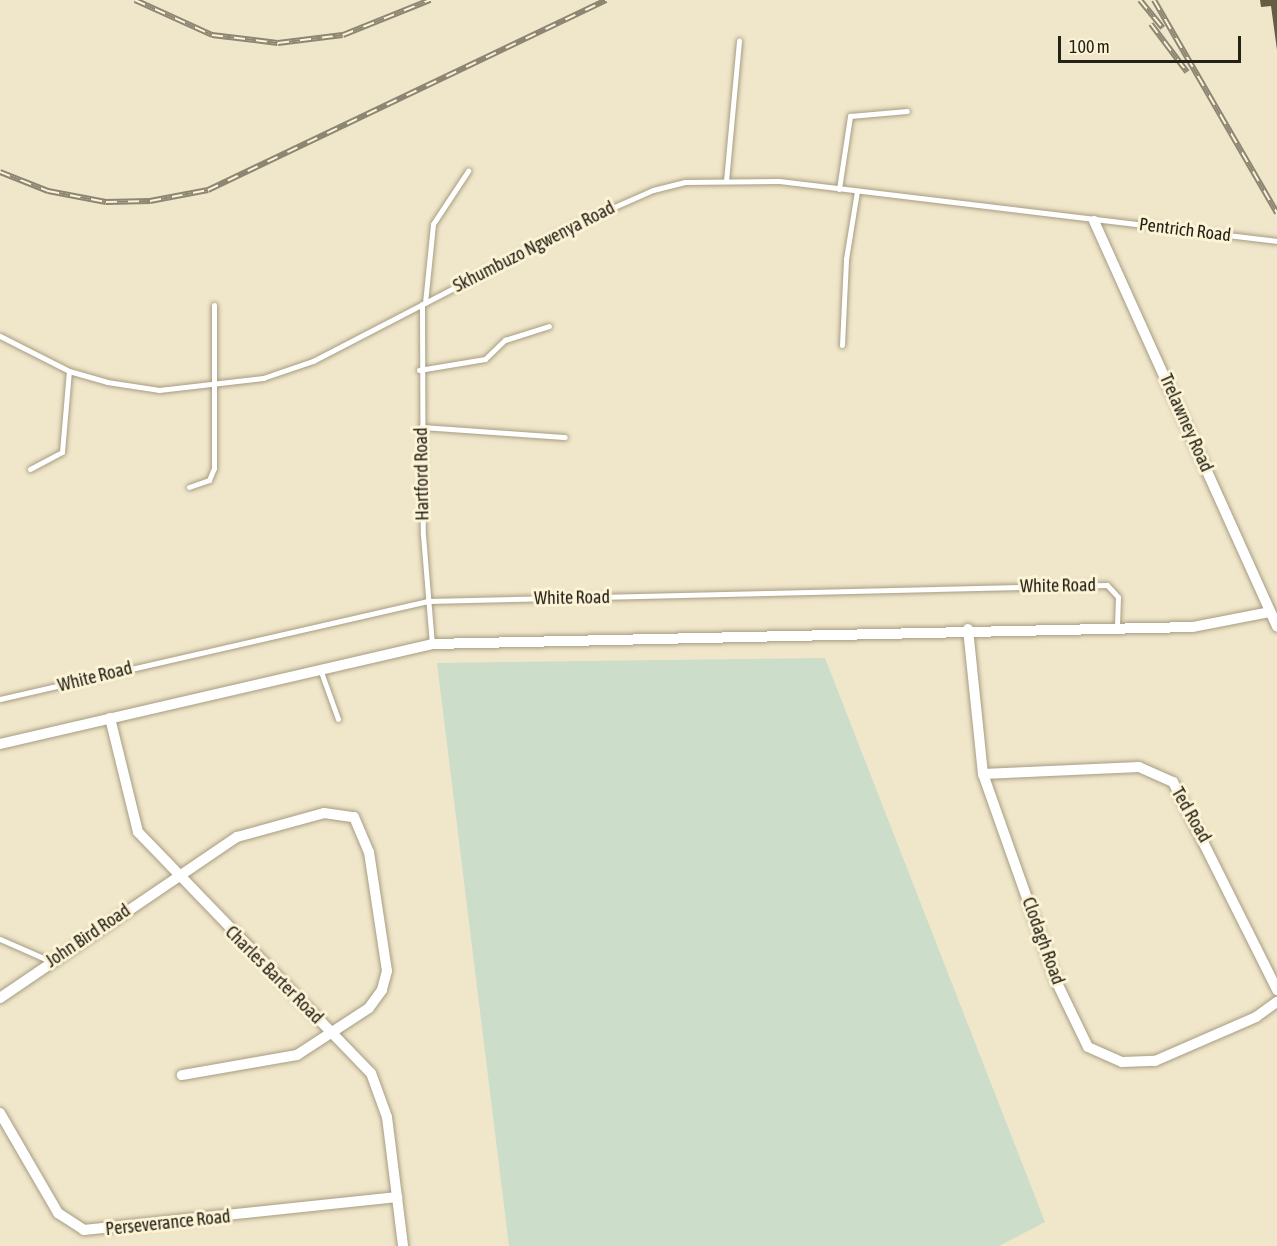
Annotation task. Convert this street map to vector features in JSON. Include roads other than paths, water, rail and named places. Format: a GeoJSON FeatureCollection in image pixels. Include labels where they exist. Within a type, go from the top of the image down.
{"type":"FeatureCollection","features":[{"type":"Feature","properties":{"kind":"street","name":"Trelawney Road"},"geometry":{"type":"LineString","coordinates":[[1094,221],[1277,627]]}},
{"type":"Feature","properties":{"kind":"street"},"geometry":{"type":"LineString","coordinates":[[0,744],[320,667],[432,644],[1222,624],[1270,612]]}},
{"type":"Feature","properties":{"kind":"street","name":"Clodagh Road"},"geometry":{"type":"LineString","coordinates":[[968,629],[983,774],[1057,983],[1088,1047],[1122,1062],[1155,1061],[1256,1017],[1277,1002]]}},
{"type":"Feature","properties":{"kind":"street","name":"Charles Barter Road"},"geometry":{"type":"LineString","coordinates":[[110,718],[138,832],[370,1073],[381,1094],[403,1246]]}},
{"type":"Feature","properties":{"kind":"street","name":"Ted Road"},"geometry":{"type":"LineString","coordinates":[[983,774],[1139,767],[1173,782],[1277,990]]}},
{"type":"Feature","properties":{"kind":"street","name":"John Bird Road"},"geometry":{"type":"LineString","coordinates":[[0,998],[50,961],[178,875],[257,828],[324,813],[340,813],[361,824],[387,970],[382,990],[369,1008],[330,1031]]}},
{"type":"Feature","properties":{"kind":"street"},"geometry":{"type":"LineString","coordinates":[[182,1075],[289,1058],[330,1031]]}},
{"type":"Feature","properties":{"kind":"street","name":"Perseverance Road"},"geometry":{"type":"LineString","coordinates":[[0,1113],[58,1213],[84,1230],[397,1197]]}},
{"type":"Feature","properties":{"kind":"lane"},"geometry":{"type":"LineString","coordinates":[[726,181],[739,41]]}},
{"type":"Feature","properties":{"kind":"lane"},"geometry":{"type":"LineString","coordinates":[[839,189],[850,116],[907,111]]}},
{"type":"Feature","properties":{"kind":"lane","name":"Hartford Road"},"geometry":{"type":"LineString","coordinates":[[432,644],[419,370],[423,303],[433,224],[468,171]]}},
{"type":"Feature","properties":{"kind":"lane","name":"Skhumbuzo Ngwenya Road"},"geometry":{"type":"LineString","coordinates":[[0,336],[69,371],[159,390],[263,378],[313,361],[423,303],[653,189],[726,181],[839,189],[1094,221]]}},
{"type":"Feature","properties":{"kind":"lane"},"geometry":{"type":"LineString","coordinates":[[843,345],[846,259],[857,191]]}},
{"type":"Feature","properties":{"kind":"lane","name":"Pentrich Road"},"geometry":{"type":"LineString","coordinates":[[1094,221],[1277,241]]}},
{"type":"Feature","properties":{"kind":"lane"},"geometry":{"type":"LineString","coordinates":[[189,487],[210,480],[214,468],[214,305]]}},
{"type":"Feature","properties":{"kind":"lane"},"geometry":{"type":"LineString","coordinates":[[419,370],[485,359],[505,340],[549,326]]}},
{"type":"Feature","properties":{"kind":"lane"},"geometry":{"type":"LineString","coordinates":[[30,469],[62,452],[69,371]]}},
{"type":"Feature","properties":{"kind":"lane"},"geometry":{"type":"LineString","coordinates":[[421,427],[565,437]]}},
{"type":"Feature","properties":{"kind":"lane","name":"White Road"},"geometry":{"type":"LineString","coordinates":[[0,699],[429,601],[1107,585],[1118,597],[1117,628]]}},
{"type":"Feature","properties":{"kind":"lane"},"geometry":{"type":"LineString","coordinates":[[320,667],[338,719]]}},
{"type":"Feature","properties":{"kind":"lane"},"geometry":{"type":"LineString","coordinates":[[2,941],[50,961]]}},
{"type":"Feature","properties":{"kind":"railway"},"geometry":{"type":"LineString","coordinates":[[135,0],[212,35],[278,43],[343,35],[430,0]]}},
{"type":"Feature","properties":{"kind":"railway"},"geometry":{"type":"LineString","coordinates":[[0,172],[48,191],[106,202],[150,201],[208,190],[606,0]]}},
{"type":"Feature","properties":{"kind":"railway"},"geometry":{"type":"LineString","coordinates":[[1140,0],[1163,28]]}},
{"type":"Feature","properties":{"kind":"railway"},"geometry":{"type":"LineString","coordinates":[[1154,0],[1277,213]]}},
{"type":"Feature","properties":{"kind":"railway"},"geometry":{"type":"LineString","coordinates":[[1151,24],[1187,72]]}}]}
